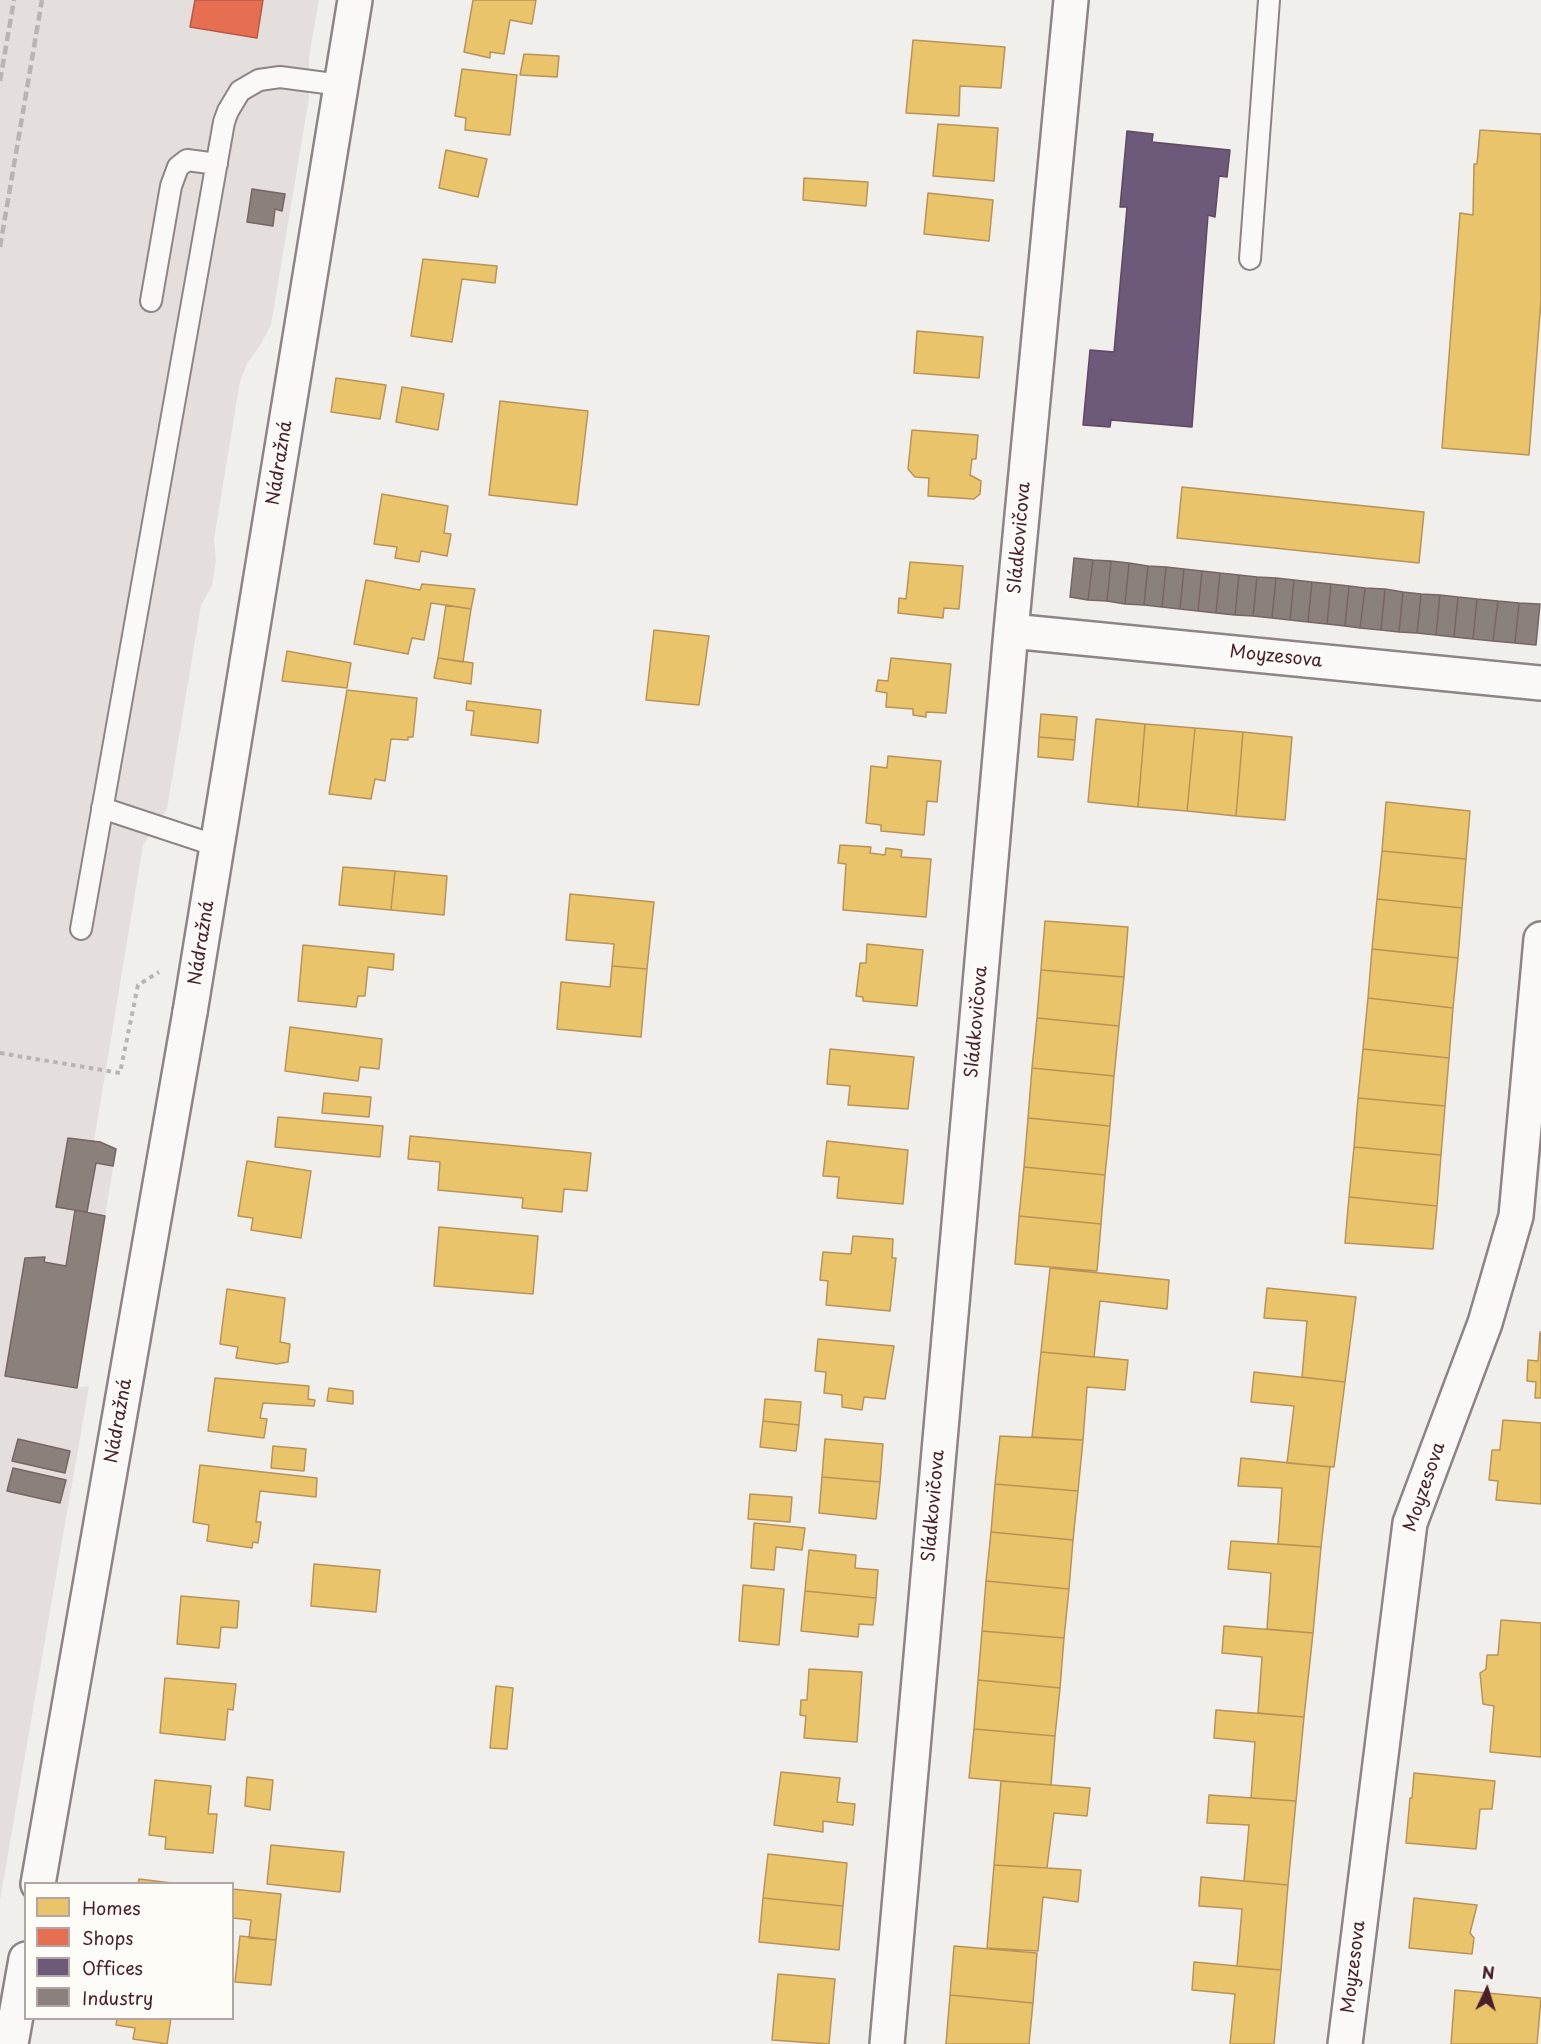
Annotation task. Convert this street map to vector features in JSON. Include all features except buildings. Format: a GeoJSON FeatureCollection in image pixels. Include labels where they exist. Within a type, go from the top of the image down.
{"type":"FeatureCollection","features":[{"type":"Feature","properties":{"kind":"street","name":"Nádražná"},"geometry":{"type":"LineString","coordinates":[[39,1882],[190,1012],[355,0]]}},
{"type":"Feature","properties":{"kind":"street","name":"Sládkovičova"},"geometry":{"type":"LineString","coordinates":[[887,2044],[1011,631],[1071,0]]}},
{"type":"Feature","properties":{"kind":"street","name":"Moyzesova"},"geometry":{"type":"LineString","coordinates":[[1011,631],[1541,684]]}},
{"type":"Feature","properties":{"kind":"street","name":"Moyzesova"},"geometry":{"type":"LineString","coordinates":[[1345,2044],[1410,1523],[1485,1323],[1516,1216],[1541,939]]}},
{"type":"Feature","properties":{"kind":"street"},"geometry":{"type":"LineString","coordinates":[[11,2044],[24,1970]]}},
{"type":"Feature","properties":{"kind":"lane"},"geometry":{"type":"LineString","coordinates":[[1250,259],[1269,0]]}},
{"type":"Feature","properties":{"kind":"lane"},"geometry":{"type":"LineString","coordinates":[[81,929],[224,122],[240,92],[259,80],[280,77],[341,85]]}},
{"type":"Feature","properties":{"kind":"lane"},"geometry":{"type":"LineString","coordinates":[[151,302],[171,186],[178,167],[187,160],[217,164]]}},
{"type":"Feature","properties":{"kind":"lane"},"geometry":{"type":"LineString","coordinates":[[102,808],[217,846]]}},
{"type":"Feature","properties":{"kind":"path"},"geometry":{"type":"LineString","coordinates":[[0,1053],[120,1073],[138,984]]}},
{"type":"Feature","properties":{"kind":"shaded area"},"geometry":{"type":"Polygon","coordinates":[[[0,0],[319,0],[309,57],[309,98],[271,325],[247,364],[240,381],[214,539],[216,561],[212,586],[201,605],[167,809],[143,845],[94,1141],[116,1149],[77,1388],[89,1386],[0,1900],[0,0]]]}},
{"type":"Feature","properties":{"kind":"railway"},"geometry":{"type":"LineString","coordinates":[[0,81],[14,0]]}},
{"type":"Feature","properties":{"kind":"railway"},"geometry":{"type":"LineString","coordinates":[[0,247],[42,0]]}}]}
